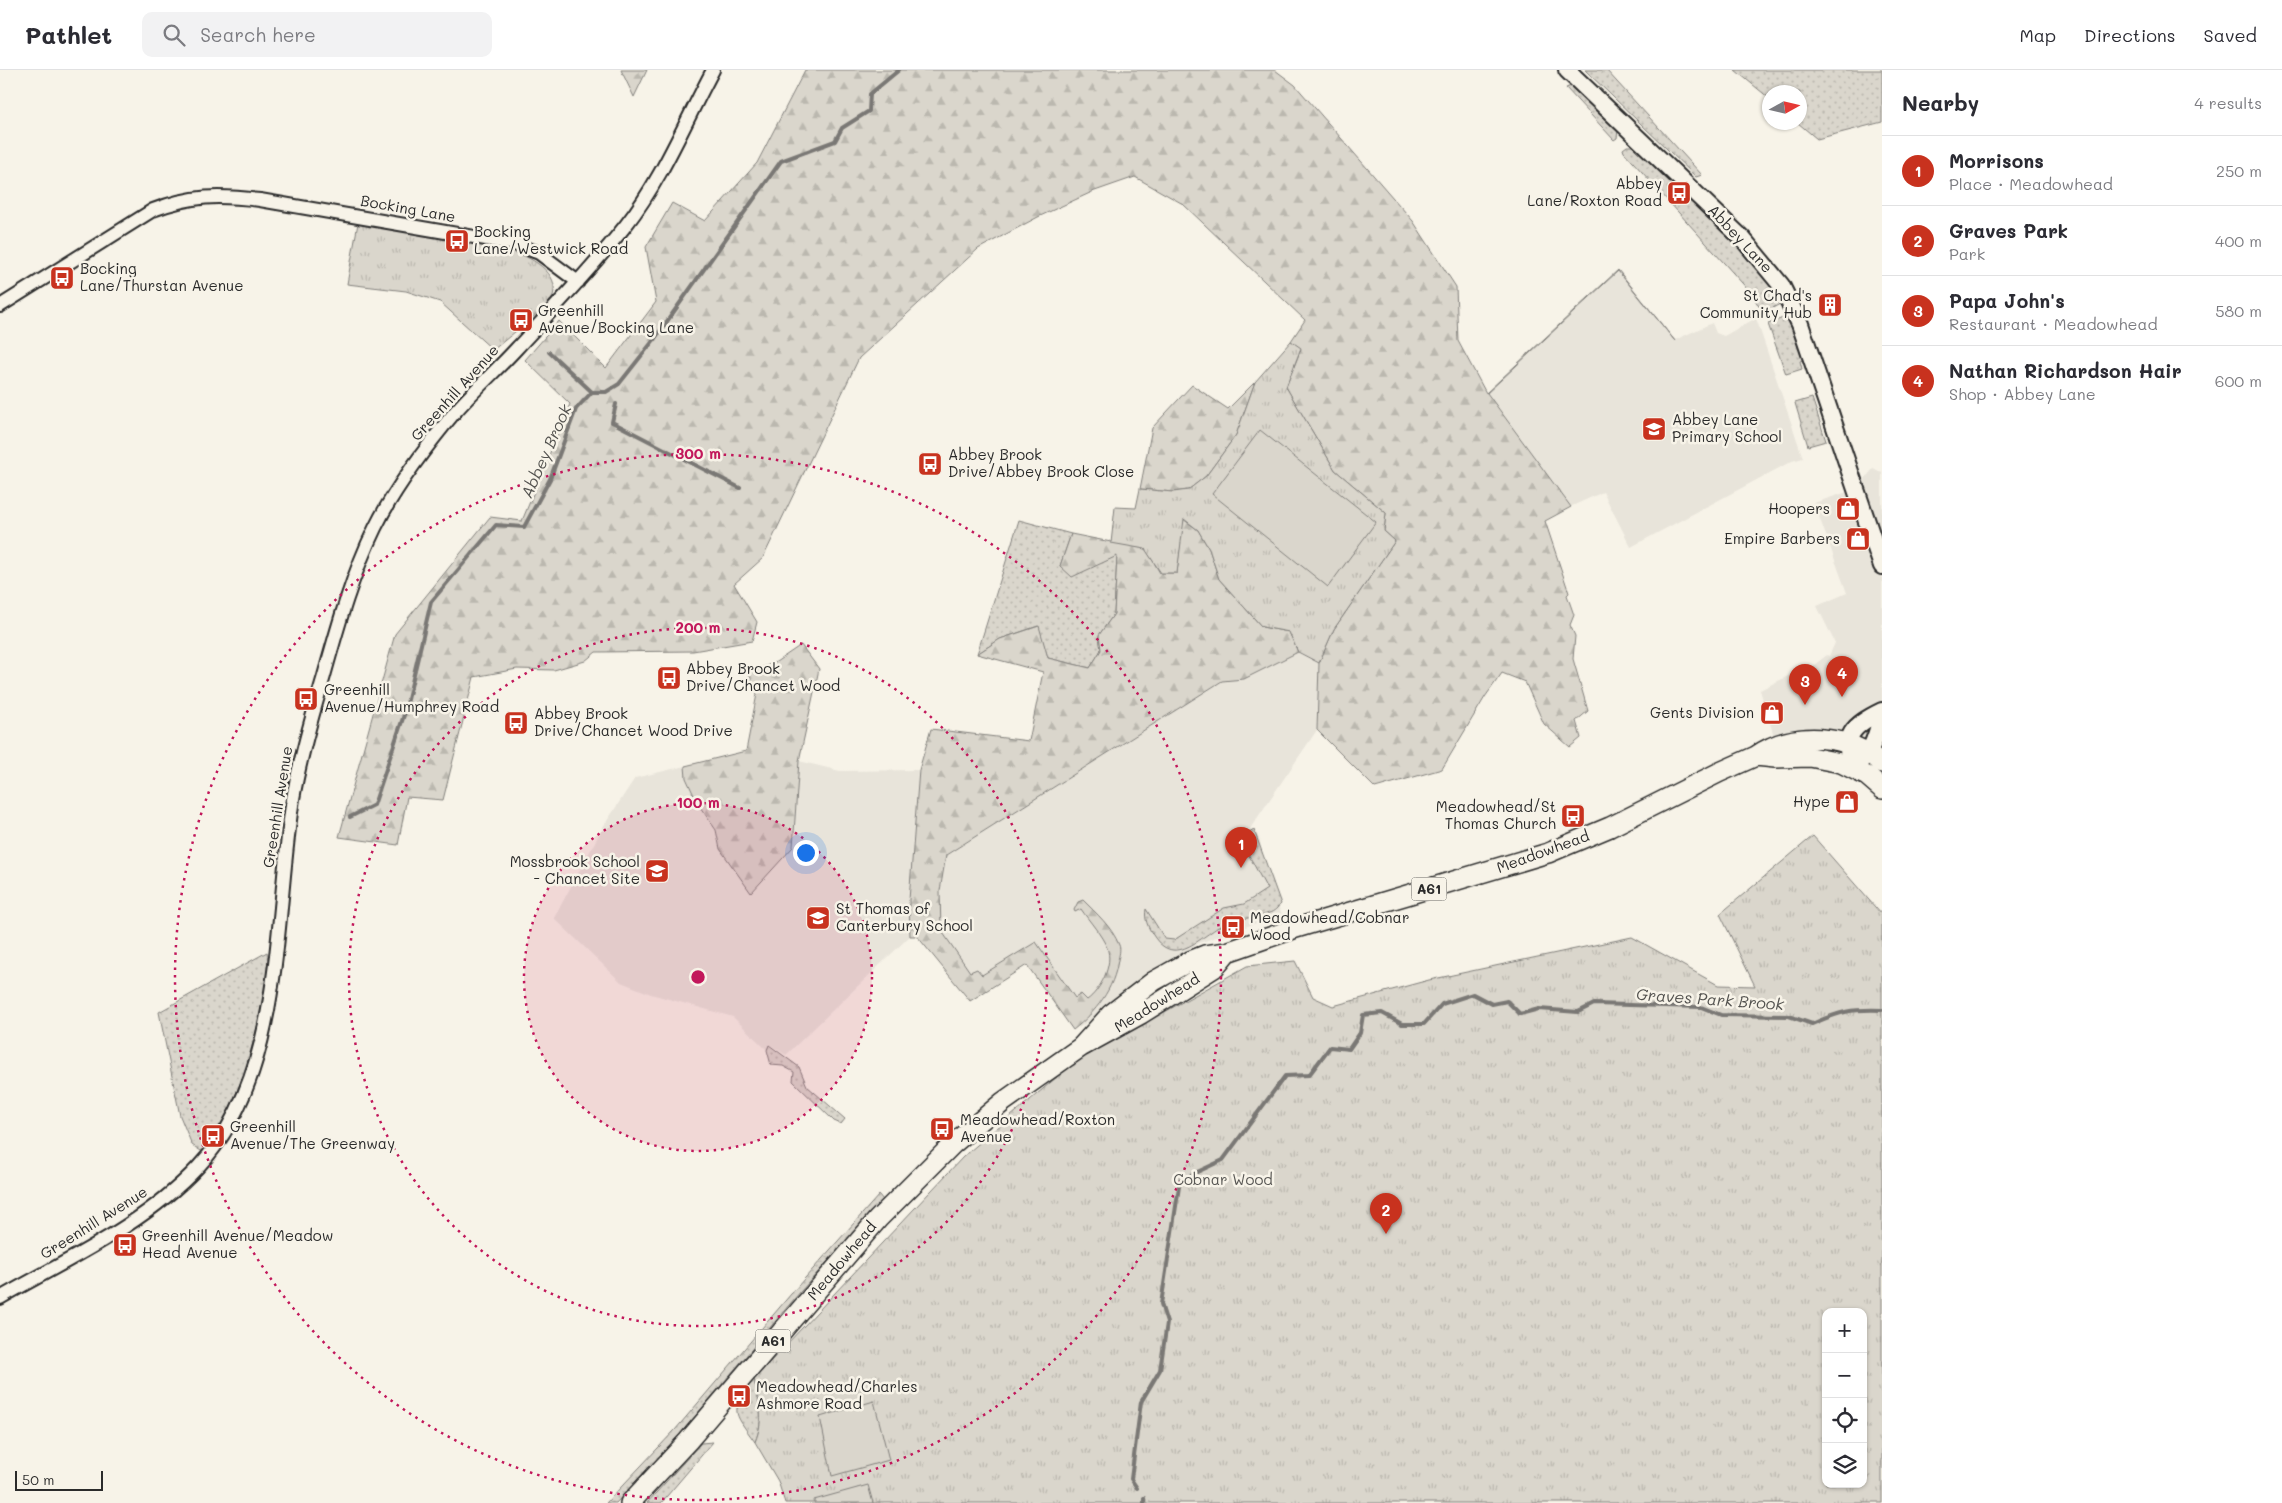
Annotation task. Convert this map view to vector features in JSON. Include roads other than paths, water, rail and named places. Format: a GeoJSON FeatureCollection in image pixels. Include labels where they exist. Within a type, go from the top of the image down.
{"type":"FeatureCollection","features":[{"type":"Feature","properties":{"kind":"highway","name":"A61"},"geometry":{"type":"LineString","coordinates":[[1756,756],[1773,744],[1793,740],[1825,739],[1847,744],[1875,758]]}},
{"type":"Feature","properties":{"kind":"highway","name":"Meadowhead"},"geometry":{"type":"LineString","coordinates":[[630,1503],[688,1441],[878,1219],[901,1195],[953,1144],[1003,1102],[1081,1047],[1111,1014],[1161,976],[1205,955],[1227,952],[1292,929],[1548,853],[1610,827],[1713,775],[1756,756],[1819,758],[1852,768]]}},
{"type":"Feature","properties":{"kind":"highway","name":"A61"},"geometry":{"type":"LineString","coordinates":[[1852,768],[1867,776],[1882,789]]}},
{"type":"Feature","properties":{"kind":"main road","name":"Abbey Lane"},"geometry":{"type":"LineString","coordinates":[[1567,70],[1743,239],[1781,285],[1800,324],[1882,566]]}},
{"type":"Feature","properties":{"kind":"main road"},"geometry":{"type":"LineString","coordinates":[[1882,711],[1866,718],[1856,729],[1847,744],[1852,768],[1865,758],[1875,758],[1875,740],[1882,716]]}},
{"type":"Feature","properties":{"kind":"street"},"geometry":{"type":"LineString","coordinates":[[578,282],[644,200],[713,70]]}},
{"type":"Feature","properties":{"kind":"street","name":"Bocking Lane"},"geometry":{"type":"LineString","coordinates":[[0,306],[153,210],[178,201],[204,197],[229,196],[260,200],[515,244],[539,253],[578,282]]}},
{"type":"Feature","properties":{"kind":"street","name":"Greenhill Avenue"},"geometry":{"type":"LineString","coordinates":[[0,1298],[135,1220],[198,1168],[227,1129],[240,1105],[251,1076],[272,987],[287,841],[301,761],[331,649],[348,594],[363,556],[375,528],[423,452],[456,410],[578,282]]}},
{"type":"Feature","properties":{"kind":"waterway","name":"Abbey Brook"},"geometry":{"type":"LineString","coordinates":[[350,817],[374,805],[405,712],[431,602],[496,525],[524,527],[550,479],[576,409],[592,392],[606,392],[619,384],[653,341],[781,161],[835,141],[842,128],[869,111],[870,94],[899,70]]}},
{"type":"Feature","properties":{"kind":"waterway"},"geometry":{"type":"LineString","coordinates":[[549,352],[592,392]]}},
{"type":"Feature","properties":{"kind":"waterway"},"geometry":{"type":"LineString","coordinates":[[616,404],[612,422],[740,488]]}},
{"type":"Feature","properties":{"kind":"waterway","name":"Graves Park Brook"},"geometry":{"type":"LineString","coordinates":[[1137,1488],[1131,1479],[1141,1402],[1160,1370],[1167,1323],[1161,1304],[1180,1180],[1223,1160],[1285,1076],[1309,1075],[1330,1047],[1349,1049],[1360,1033],[1363,1015],[1382,1013],[1402,1024],[1424,1024],[1442,1004],[1473,994],[1492,1004],[1507,1001],[1520,1014],[1539,1009],[1578,1012],[1594,1004],[1701,1007],[1721,1015],[1789,1016],[1812,1024],[1846,1012],[1882,1010]]}},
{"type":"Feature","properties":{"kind":"waterway","name":"Graves Park Brook"},"geometry":{"type":"LineString","coordinates":[[1144,1498],[1144,1503]]}},
{"type":"Feature","properties":{"kind":"place","name":"Abbey Lane/Roxton Road"},"geometry":{"type":"Point","coordinates":[1679,193]}},
{"type":"Feature","properties":{"kind":"place","name":"Bocking Lane/Westwick Road"},"geometry":{"type":"Point","coordinates":[457,241]}},
{"type":"Feature","properties":{"kind":"place","name":"Bocking Lane/Thurstan Avenue"},"geometry":{"type":"Point","coordinates":[62,278]}},
{"type":"Feature","properties":{"kind":"place","name":"St Chad's Community Hub"},"geometry":{"type":"Point","coordinates":[1830,305]}},
{"type":"Feature","properties":{"kind":"place","name":"Greenhill Avenue/Bocking Lane"},"geometry":{"type":"Point","coordinates":[521,320]}},
{"type":"Feature","properties":{"kind":"place","name":"Abbey Lane Primary School"},"geometry":{"type":"Point","coordinates":[1654,429]}},
{"type":"Feature","properties":{"kind":"place","name":"Abbey Brook Drive/Abbey Brook Close"},"geometry":{"type":"Point","coordinates":[930,464]}},
{"type":"Feature","properties":{"kind":"place","name":"Hoopers"},"geometry":{"type":"Point","coordinates":[1848,509]}},
{"type":"Feature","properties":{"kind":"place","name":"Empire Barbers"},"geometry":{"type":"Point","coordinates":[1858,539]}},
{"type":"Feature","properties":{"kind":"place","name":"Abbey Brook Drive/Chancet Wood"},"geometry":{"type":"Point","coordinates":[669,678]}},
{"type":"Feature","properties":{"kind":"place","name":"Nathan Richardson Hair"},"geometry":{"type":"Point","coordinates":[1842,697]}},
{"type":"Feature","properties":{"kind":"place","name":"Greenhill Avenue/Humphrey Road"},"geometry":{"type":"Point","coordinates":[306,699]}},
{"type":"Feature","properties":{"kind":"place","name":"Papa John's"},"geometry":{"type":"Point","coordinates":[1805,705]}},
{"type":"Feature","properties":{"kind":"place","name":"Gents Division"},"geometry":{"type":"Point","coordinates":[1772,713]}},
{"type":"Feature","properties":{"kind":"place","name":"Abbey Brook Drive/Chancet Wood Drive"},"geometry":{"type":"Point","coordinates":[516,723]}},
{"type":"Feature","properties":{"kind":"place","name":"Hype"},"geometry":{"type":"Point","coordinates":[1847,802]}},
{"type":"Feature","properties":{"kind":"place","name":"Meadowhead/St Thomas Church"},"geometry":{"type":"Point","coordinates":[1573,816]}},
{"type":"Feature","properties":{"kind":"place","name":"Morrisons"},"geometry":{"type":"Point","coordinates":[1241,868]}},
{"type":"Feature","properties":{"kind":"place","name":"Mossbrook School - Chancet Site"},"geometry":{"type":"Point","coordinates":[657,871]}},
{"type":"Feature","properties":{"kind":"place","name":"St Thomas of Canterbury School"},"geometry":{"type":"Point","coordinates":[818,918]}},
{"type":"Feature","properties":{"kind":"place","name":"Meadowhead/Cobnar Wood"},"geometry":{"type":"Point","coordinates":[1233,927]}},
{"type":"Feature","properties":{"kind":"place","name":"Meadowhead/Roxton Avenue"},"geometry":{"type":"Point","coordinates":[942,1129]}},
{"type":"Feature","properties":{"kind":"place","name":"Greenhill Avenue/The Greenway"},"geometry":{"type":"Point","coordinates":[213,1136]}},
{"type":"Feature","properties":{"kind":"place","name":"Graves Park"},"geometry":{"type":"Point","coordinates":[1386,1234]}},
{"type":"Feature","properties":{"kind":"place","name":"Greenhill Avenue/Meadow Head Avenue"},"geometry":{"type":"Point","coordinates":[125,1245]}},
{"type":"Feature","properties":{"kind":"place","name":"Meadowhead/Charles Ashmore Road"},"geometry":{"type":"Point","coordinates":[739,1396]}},
{"type":"Feature","properties":{"kind":"park label","name":"Cobnar Wood"},"geometry":{"type":"Point","coordinates":[1223,1180]}}]}
